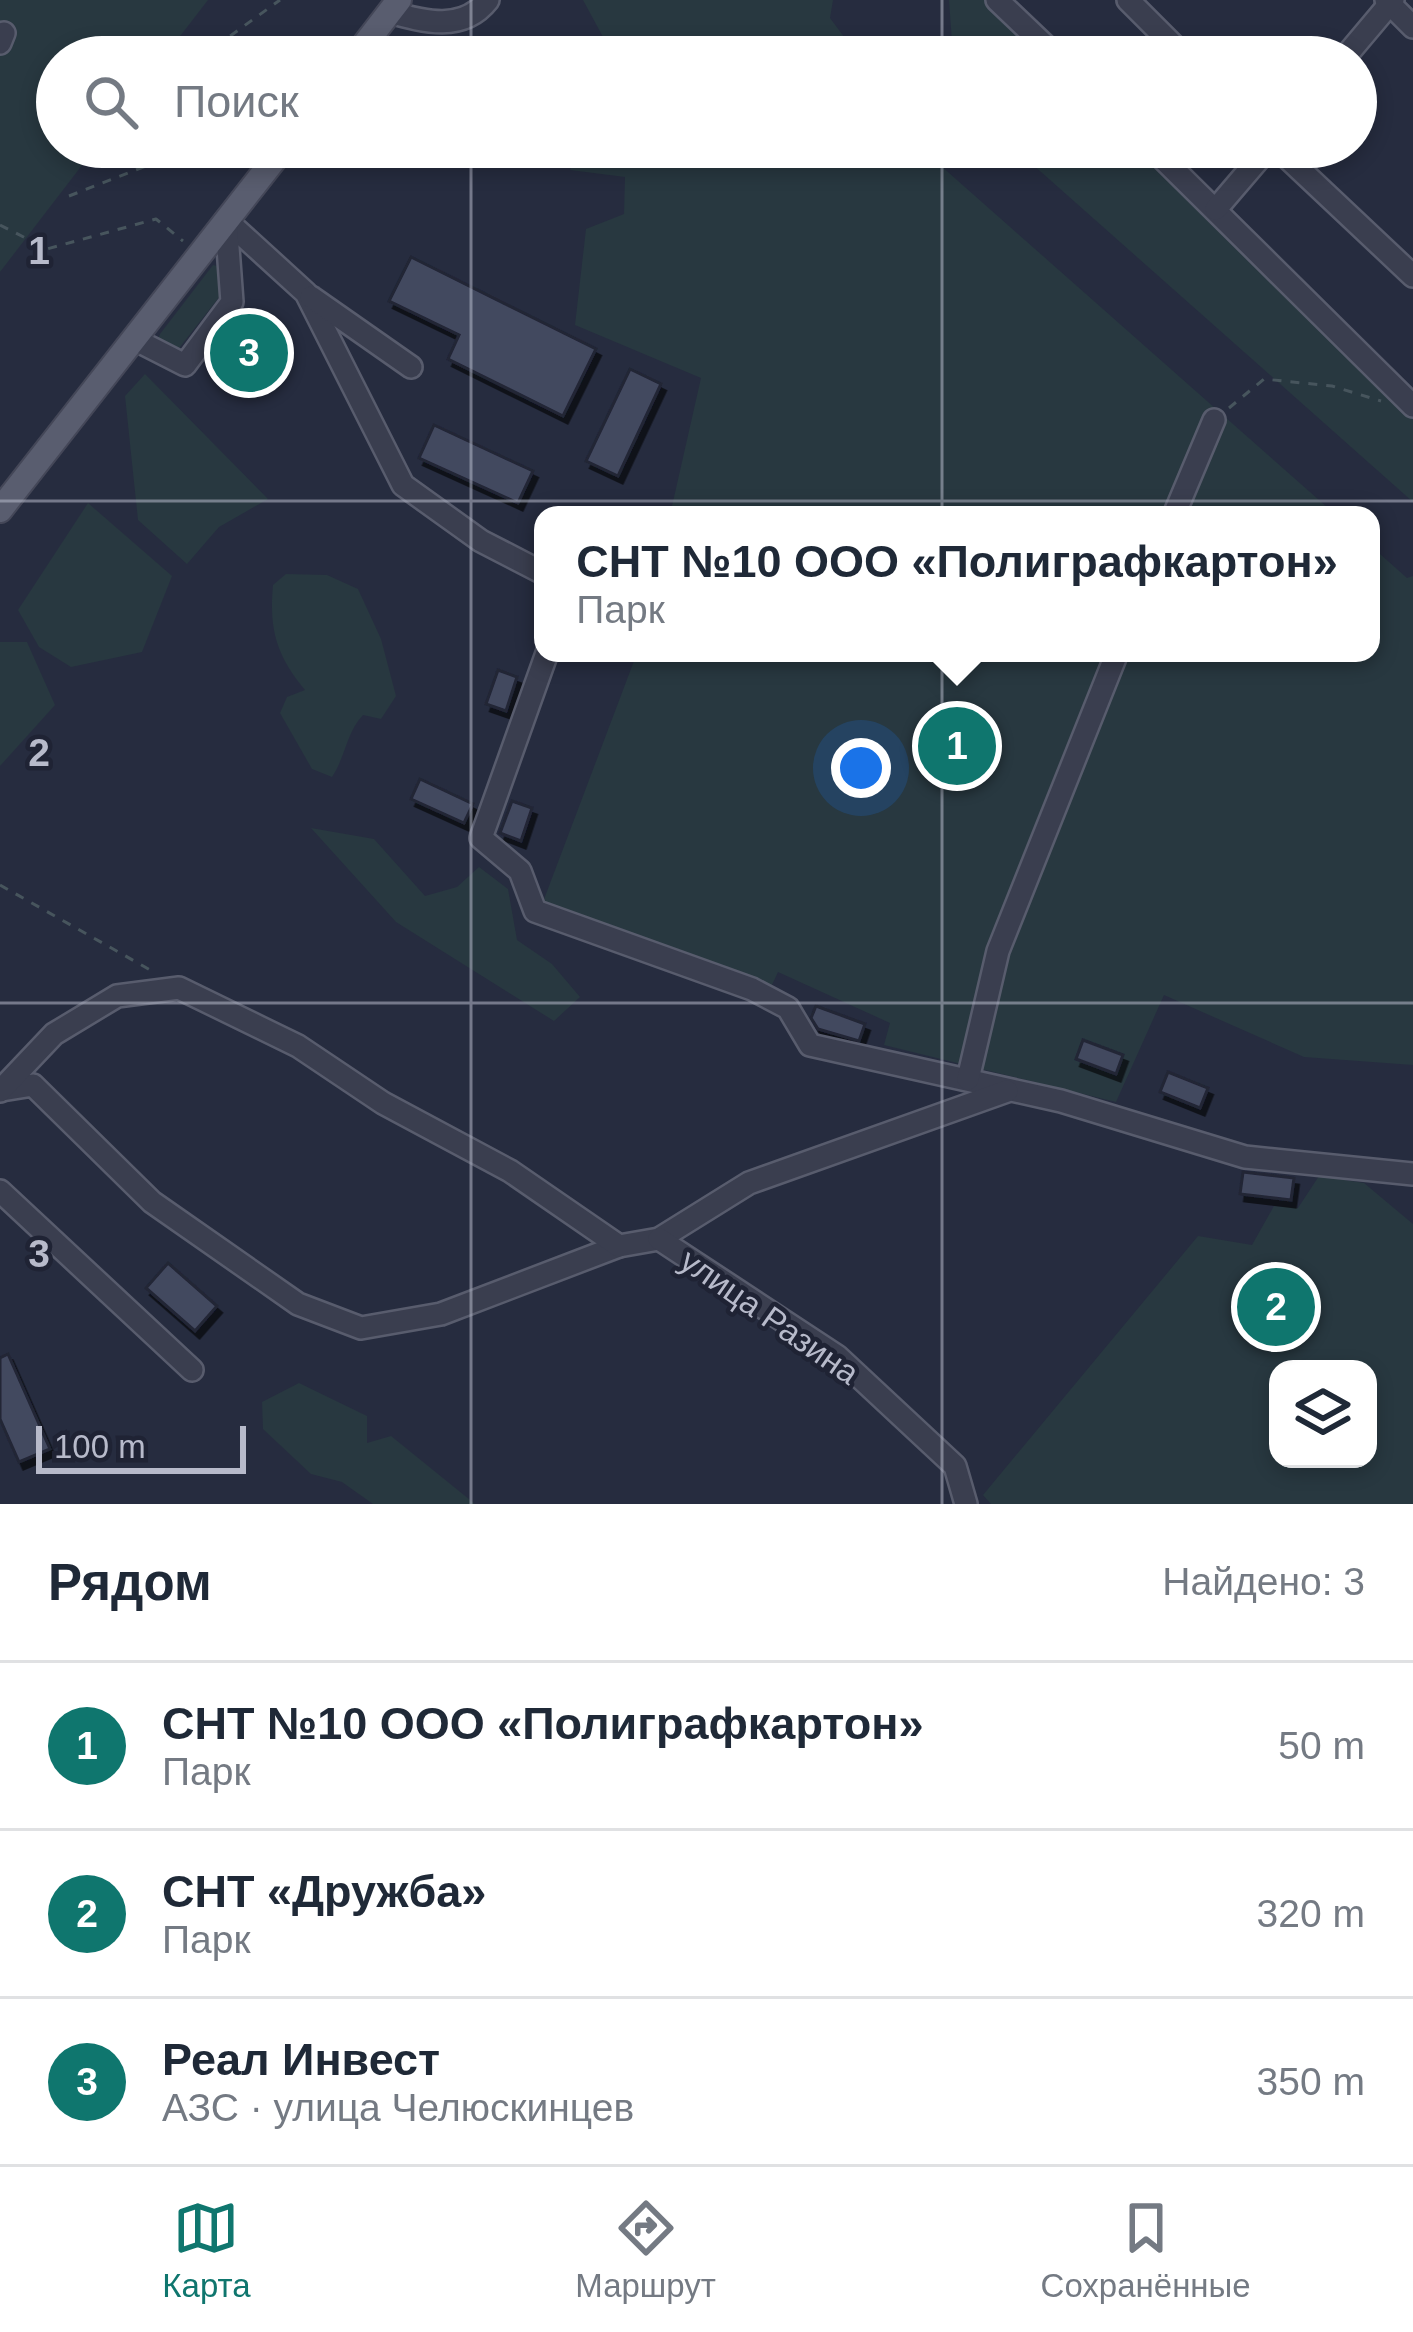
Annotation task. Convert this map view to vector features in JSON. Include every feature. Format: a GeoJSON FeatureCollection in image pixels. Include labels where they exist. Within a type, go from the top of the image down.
{"type":"FeatureCollection","features":[{"type":"Feature","properties":{"kind":"main road"},"geometry":{"type":"LineString","coordinates":[[371,36],[394,6]]}},
{"type":"Feature","properties":{"kind":"main road"},"geometry":{"type":"LineString","coordinates":[[0,510],[267,168]]}},
{"type":"Feature","properties":{"kind":"street"},"geometry":{"type":"LineString","coordinates":[[394,6],[451,22],[469,20],[488,0]]}},
{"type":"Feature","properties":{"kind":"street"},"geometry":{"type":"LineString","coordinates":[[997,0],[1035,36]]}},
{"type":"Feature","properties":{"kind":"street"},"geometry":{"type":"LineString","coordinates":[[1128,0],[1164,36]]}},
{"type":"Feature","properties":{"kind":"street"},"geometry":{"type":"LineString","coordinates":[[1362,36],[1390,1],[1413,27]]}},
{"type":"Feature","properties":{"kind":"street"},"geometry":{"type":"LineString","coordinates":[[1173,168],[1413,406]]}},
{"type":"Feature","properties":{"kind":"street"},"geometry":{"type":"LineString","coordinates":[[1216,209],[1254,168]]}},
{"type":"Feature","properties":{"kind":"street"},"geometry":{"type":"LineString","coordinates":[[1296,168],[1413,276]]}},
{"type":"Feature","properties":{"kind":"street"},"geometry":{"type":"LineString","coordinates":[[226,220],[306,293],[411,367]]}},
{"type":"Feature","properties":{"kind":"street"},"geometry":{"type":"LineString","coordinates":[[134,339],[185,365],[232,302],[226,220]]}},
{"type":"Feature","properties":{"kind":"street"},"geometry":{"type":"LineString","coordinates":[[306,293],[403,485],[481,541],[534,568]]}},
{"type":"Feature","properties":{"kind":"street"},"geometry":{"type":"LineString","coordinates":[[1178,506],[1214,420]]}},
{"type":"Feature","properties":{"kind":"street"},"geometry":{"type":"LineString","coordinates":[[544,662],[481,838],[520,872],[535,911],[752,989],[788,1008],[810,1045],[1061,1101],[1245,1157],[1413,1174]]}},
{"type":"Feature","properties":{"kind":"street"},"geometry":{"type":"LineString","coordinates":[[968,1079],[998,951],[1113,662]]}},
{"type":"Feature","properties":{"kind":"street"},"geometry":{"type":"LineString","coordinates":[[1,1090],[54,1034],[117,996],[179,988],[298,1046],[382,1102],[510,1171],[620,1246]]}},
{"type":"Feature","properties":{"kind":"street"},"geometry":{"type":"LineString","coordinates":[[1,1090],[33,1085],[152,1202],[298,1304],[361,1328],[442,1314],[620,1246],[659,1239],[749,1183],[1008,1091]]}},
{"type":"Feature","properties":{"kind":"street"},"geometry":{"type":"LineString","coordinates":[[0,1191],[192,1370]]}},
{"type":"Feature","properties":{"kind":"street","name":"улица Разина"},"geometry":{"type":"LineString","coordinates":[[659,1239],[837,1355],[955,1466],[966,1504]]}},
{"type":"Feature","properties":{"kind":"path"},"geometry":{"type":"LineString","coordinates":[[231,36],[280,0]]}},
{"type":"Feature","properties":{"kind":"path"},"geometry":{"type":"LineString","coordinates":[[69,196],[141,168]]}},
{"type":"Feature","properties":{"kind":"path"},"geometry":{"type":"LineString","coordinates":[[0,225],[39,246],[72,246],[128,222],[156,219],[200,255]]}},
{"type":"Feature","properties":{"kind":"path"},"geometry":{"type":"LineString","coordinates":[[1214,420],[1264,379],[1332,386],[1382,402]]}},
{"type":"Feature","properties":{"kind":"path"},"geometry":{"type":"LineString","coordinates":[[0,885],[179,988]]}},
{"type":"Feature","properties":{"kind":"shaded area"},"geometry":{"type":"Polygon","coordinates":[[[0,0],[208,0],[180,36],[36,36],[36,168],[80,168],[0,272],[0,0]]]}},
{"type":"Feature","properties":{"kind":"shaded area"},"geometry":{"type":"Polygon","coordinates":[[[583,0],[833,0],[830,18],[843,36],[602,36],[583,0]]]}},
{"type":"Feature","properties":{"kind":"shaded area"},"geometry":{"type":"Polygon","coordinates":[[[949,0],[987,0],[1024,36],[952,36],[949,0]]]}},
{"type":"Feature","properties":{"kind":"shaded area"},"geometry":{"type":"Polygon","coordinates":[[[943,168],[1326,506],[672,506],[701,378],[575,325],[586,229],[624,214],[625,177],[570,170],[943,168]]]}},
{"type":"Feature","properties":{"kind":"shaded area"},"geometry":{"type":"Polygon","coordinates":[[[1037,168],[1161,168],[1413,413],[1413,502],[1037,168]]]}},
{"type":"Feature","properties":{"kind":"shaded area"},"geometry":{"type":"Polygon","coordinates":[[[213,265],[221,267],[224,291],[176,352],[158,339],[160,334],[213,265]]]}},
{"type":"Feature","properties":{"kind":"shaded area"},"geometry":{"type":"Polygon","coordinates":[[[145,374],[268,499],[219,527],[187,564],[138,520],[125,396],[145,374]]]}},
{"type":"Feature","properties":{"kind":"shaded area"},"geometry":{"type":"Polygon","coordinates":[[[88,503],[172,576],[142,652],[71,667],[39,647],[18,610],[88,503]]]}},
{"type":"Feature","properties":{"kind":"shaded area"},"geometry":{"type":"Polygon","coordinates":[[[1380,554],[1407,578],[1413,576],[1413,1065],[1304,1057],[1164,995],[1116,1102],[884,1045],[890,1023],[778,972],[771,987],[543,902],[634,662],[1380,662],[1380,554]]]}},
{"type":"Feature","properties":{"kind":"shaded area"},"geometry":{"type":"Polygon","coordinates":[[[286,574],[327,575],[358,589],[381,639],[396,696],[381,719],[363,715],[357,722],[332,777],[312,769],[280,713],[287,697],[305,690],[281,653],[274,628],[273,585],[286,574]]]}},
{"type":"Feature","properties":{"kind":"shaded area"},"geometry":{"type":"Polygon","coordinates":[[[0,642],[27,642],[55,705],[0,766],[0,642]]]}},
{"type":"Feature","properties":{"kind":"shaded area"},"geometry":{"type":"Polygon","coordinates":[[[311,828],[374,839],[425,896],[457,887],[479,867],[508,889],[517,940],[552,964],[580,997],[554,1021],[396,922],[311,828]]]}},
{"type":"Feature","properties":{"kind":"shaded area"},"geometry":{"type":"Polygon","coordinates":[[[1319,1176],[1364,1183],[1413,1224],[1413,1504],[991,1504],[983,1495],[1198,1236],[1252,1245],[1274,1206],[1298,1208],[1319,1176]]]}},
{"type":"Feature","properties":{"kind":"shaded area"},"geometry":{"type":"Polygon","coordinates":[[[299,1383],[367,1416],[367,1443],[391,1436],[475,1504],[373,1504],[342,1482],[311,1474],[263,1429],[262,1402],[299,1383]]]}},
{"type":"Feature","properties":{"kind":"building"},"geometry":{"type":"Polygon","coordinates":[[[411,257],[596,349],[563,416],[448,359],[459,335],[389,301],[411,257]]]}},
{"type":"Feature","properties":{"kind":"building"},"geometry":{"type":"Polygon","coordinates":[[[630,369],[661,384],[618,476],[586,461],[630,369]]]}},
{"type":"Feature","properties":{"kind":"building"},"geometry":{"type":"Polygon","coordinates":[[[434,425],[533,471],[518,503],[419,458],[434,425]]]}},
{"type":"Feature","properties":{"kind":"building"},"geometry":{"type":"Polygon","coordinates":[[[498,670],[517,677],[506,711],[486,704],[498,670]]]}},
{"type":"Feature","properties":{"kind":"building"},"geometry":{"type":"Polygon","coordinates":[[[420,779],[473,804],[464,823],[411,799],[420,779]]]}},
{"type":"Feature","properties":{"kind":"building"},"geometry":{"type":"Polygon","coordinates":[[[512,801],[532,808],[521,841],[500,833],[512,801]]]}},
{"type":"Feature","properties":{"kind":"building"},"geometry":{"type":"Polygon","coordinates":[[[816,1006],[865,1024],[859,1041],[818,1029],[811,1018],[816,1006]]]}},
{"type":"Feature","properties":{"kind":"building"},"geometry":{"type":"Polygon","coordinates":[[[1083,1040],[1123,1055],[1116,1074],[1076,1059],[1083,1040]]]}},
{"type":"Feature","properties":{"kind":"building"},"geometry":{"type":"Polygon","coordinates":[[[1168,1072],[1208,1088],[1200,1108],[1160,1092],[1168,1072]]]}},
{"type":"Feature","properties":{"kind":"building"},"geometry":{"type":"Polygon","coordinates":[[[1243,1172],[1294,1178],[1291,1200],[1240,1194],[1243,1172]]]}},
{"type":"Feature","properties":{"kind":"building"},"geometry":{"type":"Polygon","coordinates":[[[168,1263],[217,1306],[195,1331],[146,1288],[168,1263]]]}},
{"type":"Feature","properties":{"kind":"building"},"geometry":{"type":"Polygon","coordinates":[[[8,1354],[50,1449],[19,1462],[0,1419],[0,1358],[8,1354]]]}},
{"type":"Feature","properties":{"kind":"place","name":"Реал Инвест"},"geometry":{"type":"Point","coordinates":[249,353]}},
{"type":"Feature","properties":{"kind":"place","name":"СНТ №10 ООО «Полиграфкартон»"},"geometry":{"type":"Point","coordinates":[957,746]}},
{"type":"Feature","properties":{"kind":"place","name":"СНТ «Дружба»"},"geometry":{"type":"Point","coordinates":[1276,1307]}}]}
